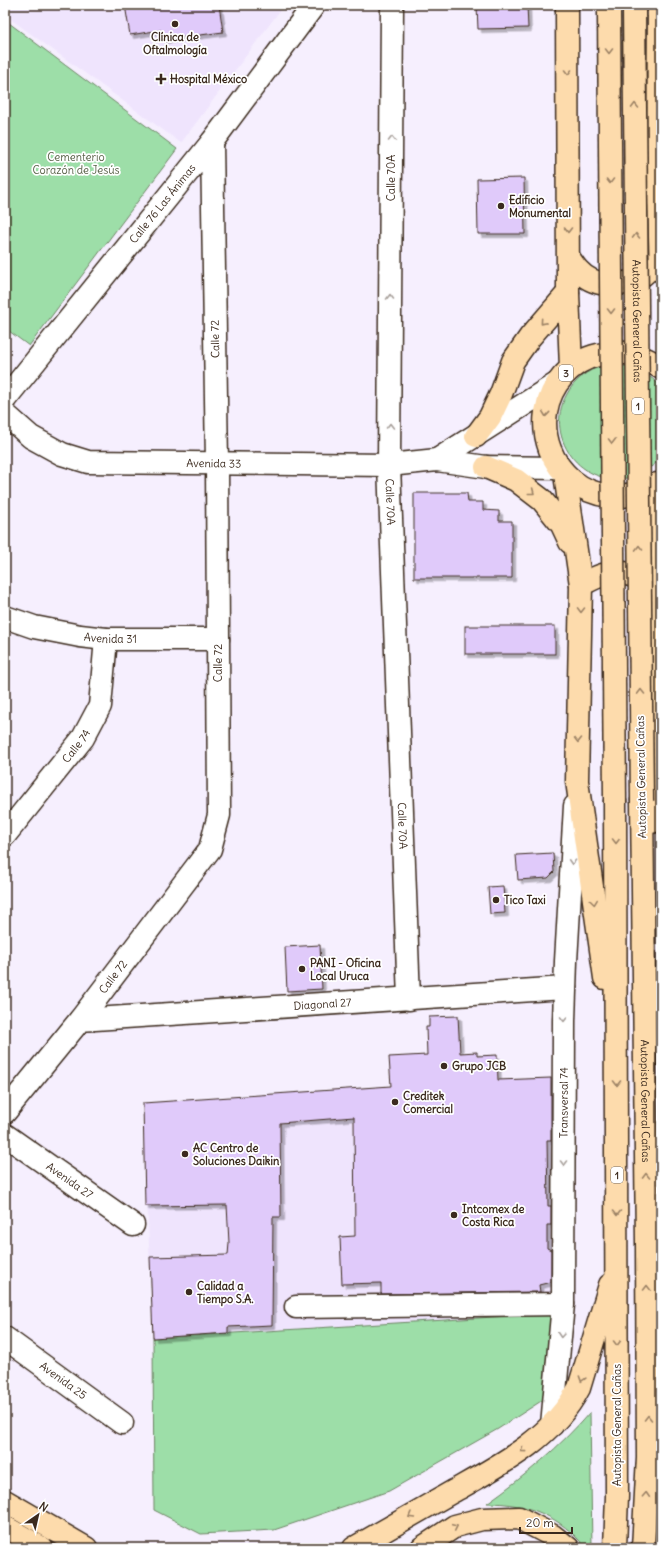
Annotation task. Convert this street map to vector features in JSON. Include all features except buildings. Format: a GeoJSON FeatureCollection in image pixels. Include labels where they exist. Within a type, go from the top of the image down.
{"type":"FeatureCollection","features":[{"type":"Feature","properties":{"kind":"main road"},"geometry":{"type":"LineString","coordinates":[[567,5],[568,293],[570,368]]}},
{"type":"Feature","properties":{"kind":"main road"},"geometry":{"type":"LineString","coordinates":[[569,258],[578,271],[592,280],[608,285],[624,284],[640,278],[652,266],[660,261],[658,167],[660,67],[659,5]]}},
{"type":"Feature","properties":{"kind":"main road","name":"Autopista General Cañas"},"geometry":{"type":"LineString","coordinates":[[609,8],[617,1062],[617,1496],[615,1548]]}},
{"type":"Feature","properties":{"kind":"main road","name":"Autopista General Cañas"},"geometry":{"type":"LineString","coordinates":[[634,8],[647,1242],[648,1457],[643,1548]]}},
{"type":"Feature","properties":{"kind":"main road"},"geometry":{"type":"LineString","coordinates":[[476,436],[493,411],[513,361],[530,337],[568,293]]}},
{"type":"Feature","properties":{"kind":"main road","name":"3"},"geometry":{"type":"LineString","coordinates":[[659,482],[642,492],[609,496],[593,492],[578,485],[562,471],[549,448],[544,426],[547,404],[556,384],[570,368],[589,357],[609,352],[630,353],[650,360],[661,368]]}},
{"type":"Feature","properties":{"kind":"main road"},"geometry":{"type":"LineString","coordinates":[[486,466],[516,480],[542,500],[562,525],[576,554]]}},
{"type":"Feature","properties":{"kind":"main road"},"geometry":{"type":"LineString","coordinates":[[562,471],[581,585],[577,781],[617,1062]]}},
{"type":"Feature","properties":{"kind":"main road"},"geometry":{"type":"LineString","coordinates":[[644,1055],[659,691],[655,592],[659,482]]}},
{"type":"Feature","properties":{"kind":"main road"},"geometry":{"type":"LineString","coordinates":[[581,585],[595,577],[609,572],[621,572],[644,581],[655,592]]}},
{"type":"Feature","properties":{"kind":"main road"},"geometry":{"type":"LineString","coordinates":[[354,1548],[509,1460],[536,1440],[552,1425],[572,1402],[579,1388],[617,1261]]}},
{"type":"Feature","properties":{"kind":"main road"},"geometry":{"type":"LineString","coordinates":[[648,1457],[661,1484]]}},
{"type":"Feature","properties":{"kind":"main road"},"geometry":{"type":"LineString","coordinates":[[5,1501],[86,1548]]}},
{"type":"Feature","properties":{"kind":"main road"},"geometry":{"type":"LineString","coordinates":[[422,1548],[455,1526],[482,1519],[519,1518],[553,1536],[568,1548]]}},
{"type":"Feature","properties":{"kind":"main road"},"geometry":{"type":"LineString","coordinates":[[5,1527],[42,1548]]}},
{"type":"Feature","properties":{"kind":"street","name":"Calle 76 Las Ánimas"},"geometry":{"type":"LineString","coordinates":[[5,399],[212,142],[314,5]]}},
{"type":"Feature","properties":{"kind":"street","name":"Calle 70A"},"geometry":{"type":"LineString","coordinates":[[392,5],[389,466],[409,999]]}},
{"type":"Feature","properties":{"kind":"street","name":"Calle 72"},"geometry":{"type":"LineString","coordinates":[[5,1112],[80,1020],[210,849],[219,815],[217,463],[212,142]]}},
{"type":"Feature","properties":{"kind":"street","name":"Avenida 33"},"geometry":{"type":"LineString","coordinates":[[436,460],[556,384]]}},
{"type":"Feature","properties":{"kind":"street","name":"Avenida 33"},"geometry":{"type":"LineString","coordinates":[[5,414],[31,437],[62,454],[88,462],[389,466],[436,460],[486,466],[562,471]]}},
{"type":"Feature","properties":{"kind":"street","name":"Avenida 31"},"geometry":{"type":"LineString","coordinates":[[5,617],[34,627],[80,636],[106,638],[218,640]]}},
{"type":"Feature","properties":{"kind":"street","name":"Calle 74"},"geometry":{"type":"LineString","coordinates":[[5,835],[83,738],[100,706],[106,638]]}},
{"type":"Feature","properties":{"kind":"street","name":"Transversal 74"},"geometry":{"type":"LineString","coordinates":[[552,1425],[564,1304],[565,988],[577,781]]}},
{"type":"Feature","properties":{"kind":"street","name":"Diagonal 27"},"geometry":{"type":"LineString","coordinates":[[80,1020],[565,988]]}},
{"type":"Feature","properties":{"kind":"street","name":"Avenida 27"},"geometry":{"type":"LineString","coordinates":[[5,1135],[133,1225]]}},
{"type":"Feature","properties":{"kind":"street"},"geometry":{"type":"LineString","coordinates":[[296,1307],[564,1304]]}},
{"type":"Feature","properties":{"kind":"street","name":"Avenida 25"},"geometry":{"type":"LineString","coordinates":[[5,1338],[122,1423]]}},
{"type":"Feature","properties":{"kind":"shaded area","name":"Hospital México"},"geometry":{"type":"Polygon","coordinates":[[[5,5],[284,5],[181,143],[5,15],[5,5]]]}},
{"type":"Feature","properties":{"kind":"shaded area"},"geometry":{"type":"Polygon","coordinates":[[[556,1077],[559,1313],[153,1338],[143,1103],[556,1077]]]}},
{"type":"Feature","properties":{"kind":"green space","name":"Cementerio Corazón de Jesús"},"geometry":{"type":"Polygon","coordinates":[[[5,20],[177,149],[29,346],[5,328],[5,20]]]}},
{"type":"Feature","properties":{"kind":"green space"},"geometry":{"type":"Polygon","coordinates":[[[620,365],[643,373],[657,382],[661,387],[661,458],[650,468],[640,474],[619,479],[601,477],[586,470],[574,459],[565,445],[560,429],[560,411],[570,389],[577,380],[586,373],[604,366],[620,365]]]}},
{"type":"Feature","properties":{"kind":"green space"},"geometry":{"type":"Polygon","coordinates":[[[559,1313],[552,1394],[498,1429],[389,1491],[274,1530],[201,1534],[154,1510],[153,1338],[559,1313]]]}},
{"type":"Feature","properties":{"kind":"green space"},"geometry":{"type":"Polygon","coordinates":[[[590,1412],[592,1548],[586,1548],[565,1527],[542,1514],[516,1506],[487,1503],[542,1460],[579,1425],[590,1412]]]}},
{"type":"Feature","properties":{"kind":"green space"},"geometry":{"type":"Polygon","coordinates":[[[658,1498],[661,1505],[661,1548],[658,1548],[658,1498]]]}},
{"type":"Feature","properties":{"kind":"place","name":"Clínica de Oftalmología"},"geometry":{"type":"Point","coordinates":[175,24]}},
{"type":"Feature","properties":{"kind":"place","name":"Hospital México"},"geometry":{"type":"Point","coordinates":[161,79]}},
{"type":"Feature","properties":{"kind":"place","name":"Edificio Monumental"},"geometry":{"type":"Point","coordinates":[501,206]}},
{"type":"Feature","properties":{"kind":"place","name":"Tico Taxi"},"geometry":{"type":"Point","coordinates":[496,900]}},
{"type":"Feature","properties":{"kind":"place","name":"PANI - Oficina Local Uruca"},"geometry":{"type":"Point","coordinates":[302,969]}},
{"type":"Feature","properties":{"kind":"place","name":"Grupo JCB"},"geometry":{"type":"Point","coordinates":[444,1066]}},
{"type":"Feature","properties":{"kind":"place","name":"Creditek Comercial"},"geometry":{"type":"Point","coordinates":[395,1102]}},
{"type":"Feature","properties":{"kind":"place","name":"AC Centro de Soluciones Daikin"},"geometry":{"type":"Point","coordinates":[185,1154]}},
{"type":"Feature","properties":{"kind":"place","name":"Intcomex de Costa Rica"},"geometry":{"type":"Point","coordinates":[454,1215]}},
{"type":"Feature","properties":{"kind":"place","name":"Calidad a Tiempo S.A."},"geometry":{"type":"Point","coordinates":[189,1292]}}]}
